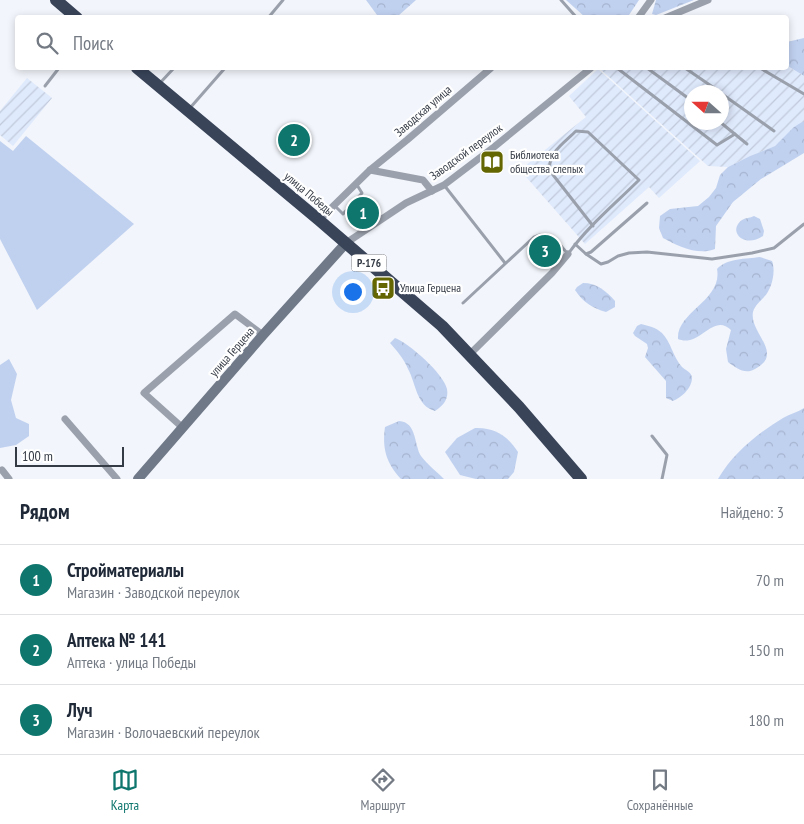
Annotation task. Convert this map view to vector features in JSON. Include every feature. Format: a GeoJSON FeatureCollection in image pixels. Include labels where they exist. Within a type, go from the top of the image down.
{"type":"FeatureCollection","features":[{"type":"Feature","properties":{"kind":"highway"},"geometry":{"type":"LineString","coordinates":[[56,0],[74,15]]}},
{"type":"Feature","properties":{"kind":"highway","name":"улица Победы"},"geometry":{"type":"LineString","coordinates":[[138,70],[319,220],[442,326],[519,407],[581,479]]}},
{"type":"Feature","properties":{"kind":"street"},"geometry":{"type":"LineString","coordinates":[[640,15],[651,0]]}},
{"type":"Feature","properties":{"kind":"street"},"geometry":{"type":"LineString","coordinates":[[678,15],[708,0]]}},
{"type":"Feature","properties":{"kind":"street","name":"Заводская улица"},"geometry":{"type":"LineString","coordinates":[[319,220],[370,170],[408,140],[488,70]]}},
{"type":"Feature","properties":{"kind":"street","name":"Заводской переулок"},"geometry":{"type":"LineString","coordinates":[[346,244],[406,203],[444,185],[588,70]]}},
{"type":"Feature","properties":{"kind":"street"},"geometry":{"type":"LineString","coordinates":[[370,170],[423,180],[432,191]]}},
{"type":"Feature","properties":{"kind":"street","name":"улица Герцена"},"geometry":{"type":"LineString","coordinates":[[138,479],[263,335],[346,244]]}},
{"type":"Feature","properties":{"kind":"street"},"geometry":{"type":"LineString","coordinates":[[470,354],[552,273],[568,254]]}},
{"type":"Feature","properties":{"kind":"street"},"geometry":{"type":"LineString","coordinates":[[183,428],[144,393],[235,314],[263,335]]}},
{"type":"Feature","properties":{"kind":"street"},"geometry":{"type":"LineString","coordinates":[[65,420],[117,479]]}},
{"type":"Feature","properties":{"kind":"street"},"geometry":{"type":"LineString","coordinates":[[2,470],[9,479]]}},
{"type":"Feature","properties":{"kind":"lane"},"geometry":{"type":"LineString","coordinates":[[270,15],[283,0]]}},
{"type":"Feature","properties":{"kind":"lane"},"geometry":{"type":"LineString","coordinates":[[560,0],[574,15]]}},
{"type":"Feature","properties":{"kind":"lane"},"geometry":{"type":"LineString","coordinates":[[45,86],[57,70]]}},
{"type":"Feature","properties":{"kind":"lane"},"geometry":{"type":"LineString","coordinates":[[158,86],[172,70]]}},
{"type":"Feature","properties":{"kind":"lane"},"geometry":{"type":"LineString","coordinates":[[188,110],[223,70]]}},
{"type":"Feature","properties":{"kind":"lane"},"geometry":{"type":"LineString","coordinates":[[620,70],[717,145],[735,134]]}},
{"type":"Feature","properties":{"kind":"lane"},"geometry":{"type":"LineString","coordinates":[[650,70],[684,95]]}},
{"type":"Feature","properties":{"kind":"lane"},"geometry":{"type":"LineString","coordinates":[[688,70],[709,85]]}},
{"type":"Feature","properties":{"kind":"lane"},"geometry":{"type":"LineString","coordinates":[[763,70],[804,94]]}},
{"type":"Feature","properties":{"kind":"lane"},"geometry":{"type":"LineString","coordinates":[[729,99],[774,132]]}},
{"type":"Feature","properties":{"kind":"lane"},"geometry":{"type":"LineString","coordinates":[[729,129],[747,144]]}},
{"type":"Feature","properties":{"kind":"lane"},"geometry":{"type":"LineString","coordinates":[[463,302],[534,237],[540,234],[552,237],[568,254],[575,244],[593,226],[639,180],[588,132],[576,131],[551,156],[549,163],[550,171],[593,226]]}},
{"type":"Feature","properties":{"kind":"lane"},"geometry":{"type":"LineString","coordinates":[[335,206],[342,214],[362,193],[356,184]]}},
{"type":"Feature","properties":{"kind":"lane"},"geometry":{"type":"LineString","coordinates":[[444,185],[505,263]]}},
{"type":"Feature","properties":{"kind":"lane"},"geometry":{"type":"LineString","coordinates":[[586,254],[591,252],[648,203]]}},
{"type":"Feature","properties":{"kind":"lane"},"geometry":{"type":"LineString","coordinates":[[575,244],[601,264],[629,253],[647,252],[712,259],[774,248],[804,224]]}},
{"type":"Feature","properties":{"kind":"lane"},"geometry":{"type":"LineString","coordinates":[[652,436],[667,455],[662,479]]}},
{"type":"Feature","properties":{"kind":"shaded area"},"geometry":{"type":"Polygon","coordinates":[[[789,67],[804,76],[804,122],[775,146],[728,167],[708,166],[601,70],[789,70],[789,67]]]}},
{"type":"Feature","properties":{"kind":"shaded area"},"geometry":{"type":"Polygon","coordinates":[[[599,70],[700,161],[659,198],[649,187],[585,244],[520,170],[586,117],[569,96],[599,70]]]}},
{"type":"Feature","properties":{"kind":"shaded area"},"geometry":{"type":"Polygon","coordinates":[[[27,78],[52,98],[13,146],[0,135],[0,111],[27,78]]]}},
{"type":"Feature","properties":{"kind":"green space"},"geometry":{"type":"Polygon","coordinates":[[[366,0],[416,0],[399,15],[377,15],[366,0]]]}},
{"type":"Feature","properties":{"kind":"green space"},"geometry":{"type":"Polygon","coordinates":[[[566,0],[639,0],[629,15],[583,15],[566,0]]]}},
{"type":"Feature","properties":{"kind":"green space"},"geometry":{"type":"Polygon","coordinates":[[[656,0],[694,0],[656,15],[652,14],[656,0]]]}},
{"type":"Feature","properties":{"kind":"green space"},"geometry":{"type":"Polygon","coordinates":[[[804,38],[804,76],[789,67],[789,42],[804,38]]]}},
{"type":"Feature","properties":{"kind":"green space"},"geometry":{"type":"Polygon","coordinates":[[[804,122],[804,153],[761,179],[733,202],[716,226],[715,249],[695,251],[663,238],[659,228],[660,216],[670,209],[698,206],[716,188],[720,175],[728,167],[775,146],[794,127],[804,122]]]}},
{"type":"Feature","properties":{"kind":"green space"},"geometry":{"type":"Polygon","coordinates":[[[26,136],[134,224],[37,310],[0,239],[0,141],[13,151],[26,136]]]}},
{"type":"Feature","properties":{"kind":"green space"},"geometry":{"type":"Polygon","coordinates":[[[754,216],[760,219],[764,231],[763,236],[750,241],[744,240],[737,233],[738,224],[743,219],[754,216]]]}},
{"type":"Feature","properties":{"kind":"green space"},"geometry":{"type":"Polygon","coordinates":[[[760,257],[772,261],[774,270],[767,294],[756,305],[753,312],[753,320],[766,349],[767,356],[763,363],[751,371],[744,371],[728,362],[726,349],[731,330],[724,326],[712,327],[693,339],[678,339],[679,330],[684,321],[707,298],[713,289],[717,280],[717,269],[721,265],[731,261],[760,257]]]}},
{"type":"Feature","properties":{"kind":"green space"},"geometry":{"type":"Polygon","coordinates":[[[583,283],[593,284],[605,291],[615,301],[615,307],[606,312],[588,304],[575,290],[583,283]]]}},
{"type":"Feature","properties":{"kind":"green space"},"geometry":{"type":"Polygon","coordinates":[[[641,324],[662,333],[679,363],[692,376],[692,382],[688,389],[683,395],[673,401],[666,398],[666,381],[645,357],[648,348],[647,344],[633,333],[637,326],[641,324]]]}},
{"type":"Feature","properties":{"kind":"green space"},"geometry":{"type":"Polygon","coordinates":[[[395,338],[409,346],[440,375],[447,393],[443,404],[435,411],[420,399],[406,365],[390,343],[395,338]]]}},
{"type":"Feature","properties":{"kind":"green space"},"geometry":{"type":"Polygon","coordinates":[[[9,359],[17,374],[11,400],[16,418],[29,424],[29,436],[16,445],[0,448],[0,365],[9,359]]]}},
{"type":"Feature","properties":{"kind":"green space"},"geometry":{"type":"Polygon","coordinates":[[[804,408],[804,479],[718,479],[731,461],[755,437],[783,418],[804,408]]]}},
{"type":"Feature","properties":{"kind":"green space"},"geometry":{"type":"Polygon","coordinates":[[[399,421],[409,425],[421,456],[444,479],[401,479],[396,473],[386,455],[384,435],[385,427],[399,421]]]}},
{"type":"Feature","properties":{"kind":"green space"},"geometry":{"type":"Polygon","coordinates":[[[475,428],[488,429],[500,434],[510,441],[518,452],[514,472],[508,479],[476,479],[460,475],[445,452],[457,438],[475,428]]]}},
{"type":"Feature","properties":{"kind":"place","name":"Аптека № 141"},"geometry":{"type":"Point","coordinates":[294,140]}},
{"type":"Feature","properties":{"kind":"place","name":"Библиотека общества слепых"},"geometry":{"type":"Point","coordinates":[492,162]}},
{"type":"Feature","properties":{"kind":"place","name":"Стройматериалы"},"geometry":{"type":"Point","coordinates":[363,213]}},
{"type":"Feature","properties":{"kind":"place","name":"Луч"},"geometry":{"type":"Point","coordinates":[545,251]}},
{"type":"Feature","properties":{"kind":"place","name":"Улица Герцена"},"geometry":{"type":"Point","coordinates":[383,288]}}]}
